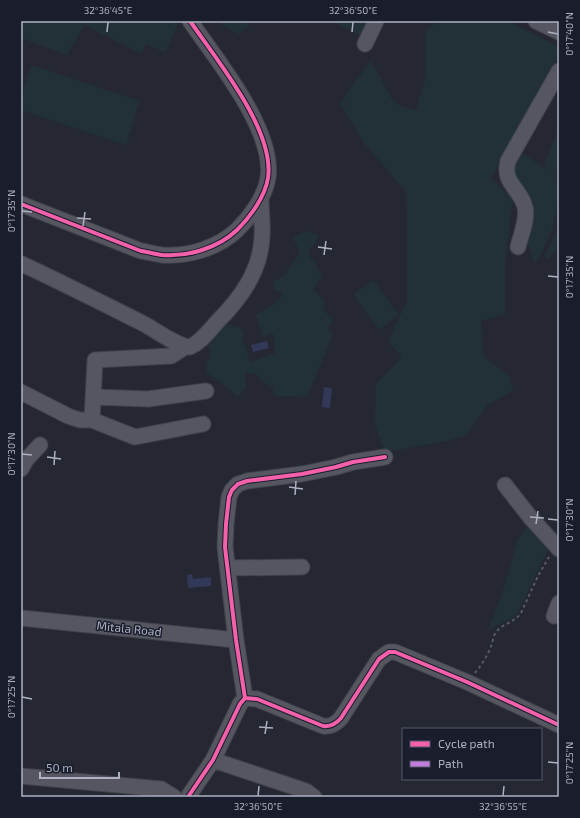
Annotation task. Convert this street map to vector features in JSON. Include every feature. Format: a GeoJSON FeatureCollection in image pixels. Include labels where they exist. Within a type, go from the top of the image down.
{"type":"FeatureCollection","features":[{"type":"Feature","properties":{"kind":"street"},"geometry":{"type":"LineString","coordinates":[[21,204],[141,251],[162,255],[181,254],[199,250],[224,240],[242,226],[261,198],[268,178],[265,149],[258,128],[244,101],[224,69],[190,21]]}},
{"type":"Feature","properties":{"kind":"street"},"geometry":{"type":"LineString","coordinates":[[365,44],[376,21]]}},
{"type":"Feature","properties":{"kind":"street"},"geometry":{"type":"LineString","coordinates":[[536,21],[559,32]]}},
{"type":"Feature","properties":{"kind":"street"},"geometry":{"type":"LineString","coordinates":[[518,247],[526,213],[522,200],[508,179],[506,168],[508,161],[559,71]]}},
{"type":"Feature","properties":{"kind":"street"},"geometry":{"type":"LineString","coordinates":[[22,264],[105,304],[159,332],[178,344],[190,347],[200,340],[236,302],[251,279],[260,254],[262,238],[261,198]]}},
{"type":"Feature","properties":{"kind":"street"},"geometry":{"type":"LineString","coordinates":[[92,420],[95,360],[171,356],[185,346]]}},
{"type":"Feature","properties":{"kind":"street"},"geometry":{"type":"LineString","coordinates":[[94,397],[148,399],[206,391]]}},
{"type":"Feature","properties":{"kind":"street"},"geometry":{"type":"LineString","coordinates":[[21,392],[68,416],[80,420],[92,420],[135,437],[203,424]]}},
{"type":"Feature","properties":{"kind":"street"},"geometry":{"type":"LineString","coordinates":[[21,469],[26,460],[40,445]]}},
{"type":"Feature","properties":{"kind":"street"},"geometry":{"type":"LineString","coordinates":[[188,797],[213,760],[240,704],[245,698],[236,640],[225,540],[229,497],[232,490],[238,484],[247,481],[302,474],[353,462],[385,457]]}},
{"type":"Feature","properties":{"kind":"street"},"geometry":{"type":"LineString","coordinates":[[505,485],[557,547]]}},
{"type":"Feature","properties":{"kind":"street"},"geometry":{"type":"LineString","coordinates":[[228,568],[302,567]]}},
{"type":"Feature","properties":{"kind":"street","name":"Mitala Road"},"geometry":{"type":"LineString","coordinates":[[21,618],[236,640]]}},
{"type":"Feature","properties":{"kind":"street"},"geometry":{"type":"LineString","coordinates":[[245,698],[257,699],[323,726],[329,727],[338,722],[379,659],[389,652],[402,655],[467,682],[559,725]]}},
{"type":"Feature","properties":{"kind":"street"},"geometry":{"type":"LineString","coordinates":[[213,760],[306,791],[314,797]]}},
{"type":"Feature","properties":{"kind":"street"},"geometry":{"type":"LineString","coordinates":[[21,776],[161,789],[174,797]]}},
{"type":"Feature","properties":{"kind":"path"},"geometry":{"type":"LineString","coordinates":[[467,682],[483,663],[495,634],[503,626],[517,619],[521,613],[538,576],[557,547]]}},
{"type":"Feature","properties":{"kind":"shaded area"},"geometry":{"type":"Polygon","coordinates":[[[21,21],[176,21],[178,24],[165,52],[146,44],[141,54],[84,25],[67,55],[21,38],[21,21]]]}},
{"type":"Feature","properties":{"kind":"shaded area"},"geometry":{"type":"Polygon","coordinates":[[[216,21],[246,21],[250,26],[238,34],[216,21]]]}},
{"type":"Feature","properties":{"kind":"shaded area"},"geometry":{"type":"Polygon","coordinates":[[[332,21],[368,21],[360,35],[332,21]]]}},
{"type":"Feature","properties":{"kind":"shaded area"},"geometry":{"type":"Polygon","coordinates":[[[438,21],[508,21],[559,47],[559,54],[531,108],[491,178],[513,199],[506,250],[505,314],[481,321],[484,357],[509,375],[513,391],[487,405],[467,435],[443,442],[385,452],[375,425],[376,384],[402,357],[388,341],[407,301],[406,192],[364,143],[340,103],[371,60],[394,103],[416,111],[426,75],[426,30],[438,21]]]}},
{"type":"Feature","properties":{"kind":"shaded area"},"geometry":{"type":"Polygon","coordinates":[[[31,65],[140,101],[126,145],[21,110],[21,97],[31,65]]]}},
{"type":"Feature","properties":{"kind":"shaded area"},"geometry":{"type":"Polygon","coordinates":[[[559,128],[559,175],[554,175],[559,179],[558,201],[550,234],[535,264],[526,238],[511,171],[518,150],[547,170],[544,165],[559,128]]]}},
{"type":"Feature","properties":{"kind":"shaded area"},"geometry":{"type":"Polygon","coordinates":[[[559,227],[559,244],[549,259],[544,257],[559,227]]]}},
{"type":"Feature","properties":{"kind":"shaded area"},"geometry":{"type":"Polygon","coordinates":[[[306,231],[319,236],[308,253],[322,275],[313,290],[325,300],[323,310],[333,319],[328,328],[333,334],[307,397],[278,396],[273,394],[273,387],[262,381],[258,375],[246,372],[245,381],[247,388],[237,396],[207,373],[207,364],[210,353],[206,343],[220,327],[229,324],[234,327],[237,325],[243,331],[243,342],[250,362],[276,353],[273,333],[263,337],[256,315],[275,303],[283,294],[273,289],[274,281],[284,276],[300,252],[293,238],[306,231]]]}},
{"type":"Feature","properties":{"kind":"shaded area"},"geometry":{"type":"Polygon","coordinates":[[[373,280],[399,315],[379,330],[353,294],[373,280]]]}},
{"type":"Feature","properties":{"kind":"shaded area"},"geometry":{"type":"Polygon","coordinates":[[[528,526],[550,546],[516,616],[489,629],[505,584],[518,539],[528,526]]]}},
{"type":"Feature","properties":{"kind":"water"},"geometry":{"type":"Polygon","coordinates":[[[267,341],[269,348],[253,352],[251,345],[267,341]]]}},
{"type":"Feature","properties":{"kind":"water"},"geometry":{"type":"Polygon","coordinates":[[[324,387],[332,388],[330,408],[322,407],[324,387]]]}},
{"type":"Feature","properties":{"kind":"water"},"geometry":{"type":"Polygon","coordinates":[[[192,574],[193,579],[211,577],[211,586],[188,588],[187,575],[192,574]]]}},
{"type":"Feature","properties":{"kind":"cycle path"},"geometry":{"type":"LineString","coordinates":[[21,204],[141,251],[162,255],[192,253],[202,250],[221,242],[242,225],[252,213],[264,192],[268,178],[268,159],[253,117],[228,75],[190,21]]}},
{"type":"Feature","properties":{"kind":"cycle path"},"geometry":{"type":"LineString","coordinates":[[188,797],[213,760],[240,704],[245,698],[236,640],[225,547],[229,497],[232,490],[238,484],[247,481],[302,474],[353,462],[385,457]]}},
{"type":"Feature","properties":{"kind":"cycle path"},"geometry":{"type":"LineString","coordinates":[[245,698],[257,699],[323,726],[331,725],[341,718],[379,659],[389,652],[395,652],[467,682],[559,725]]}}]}
